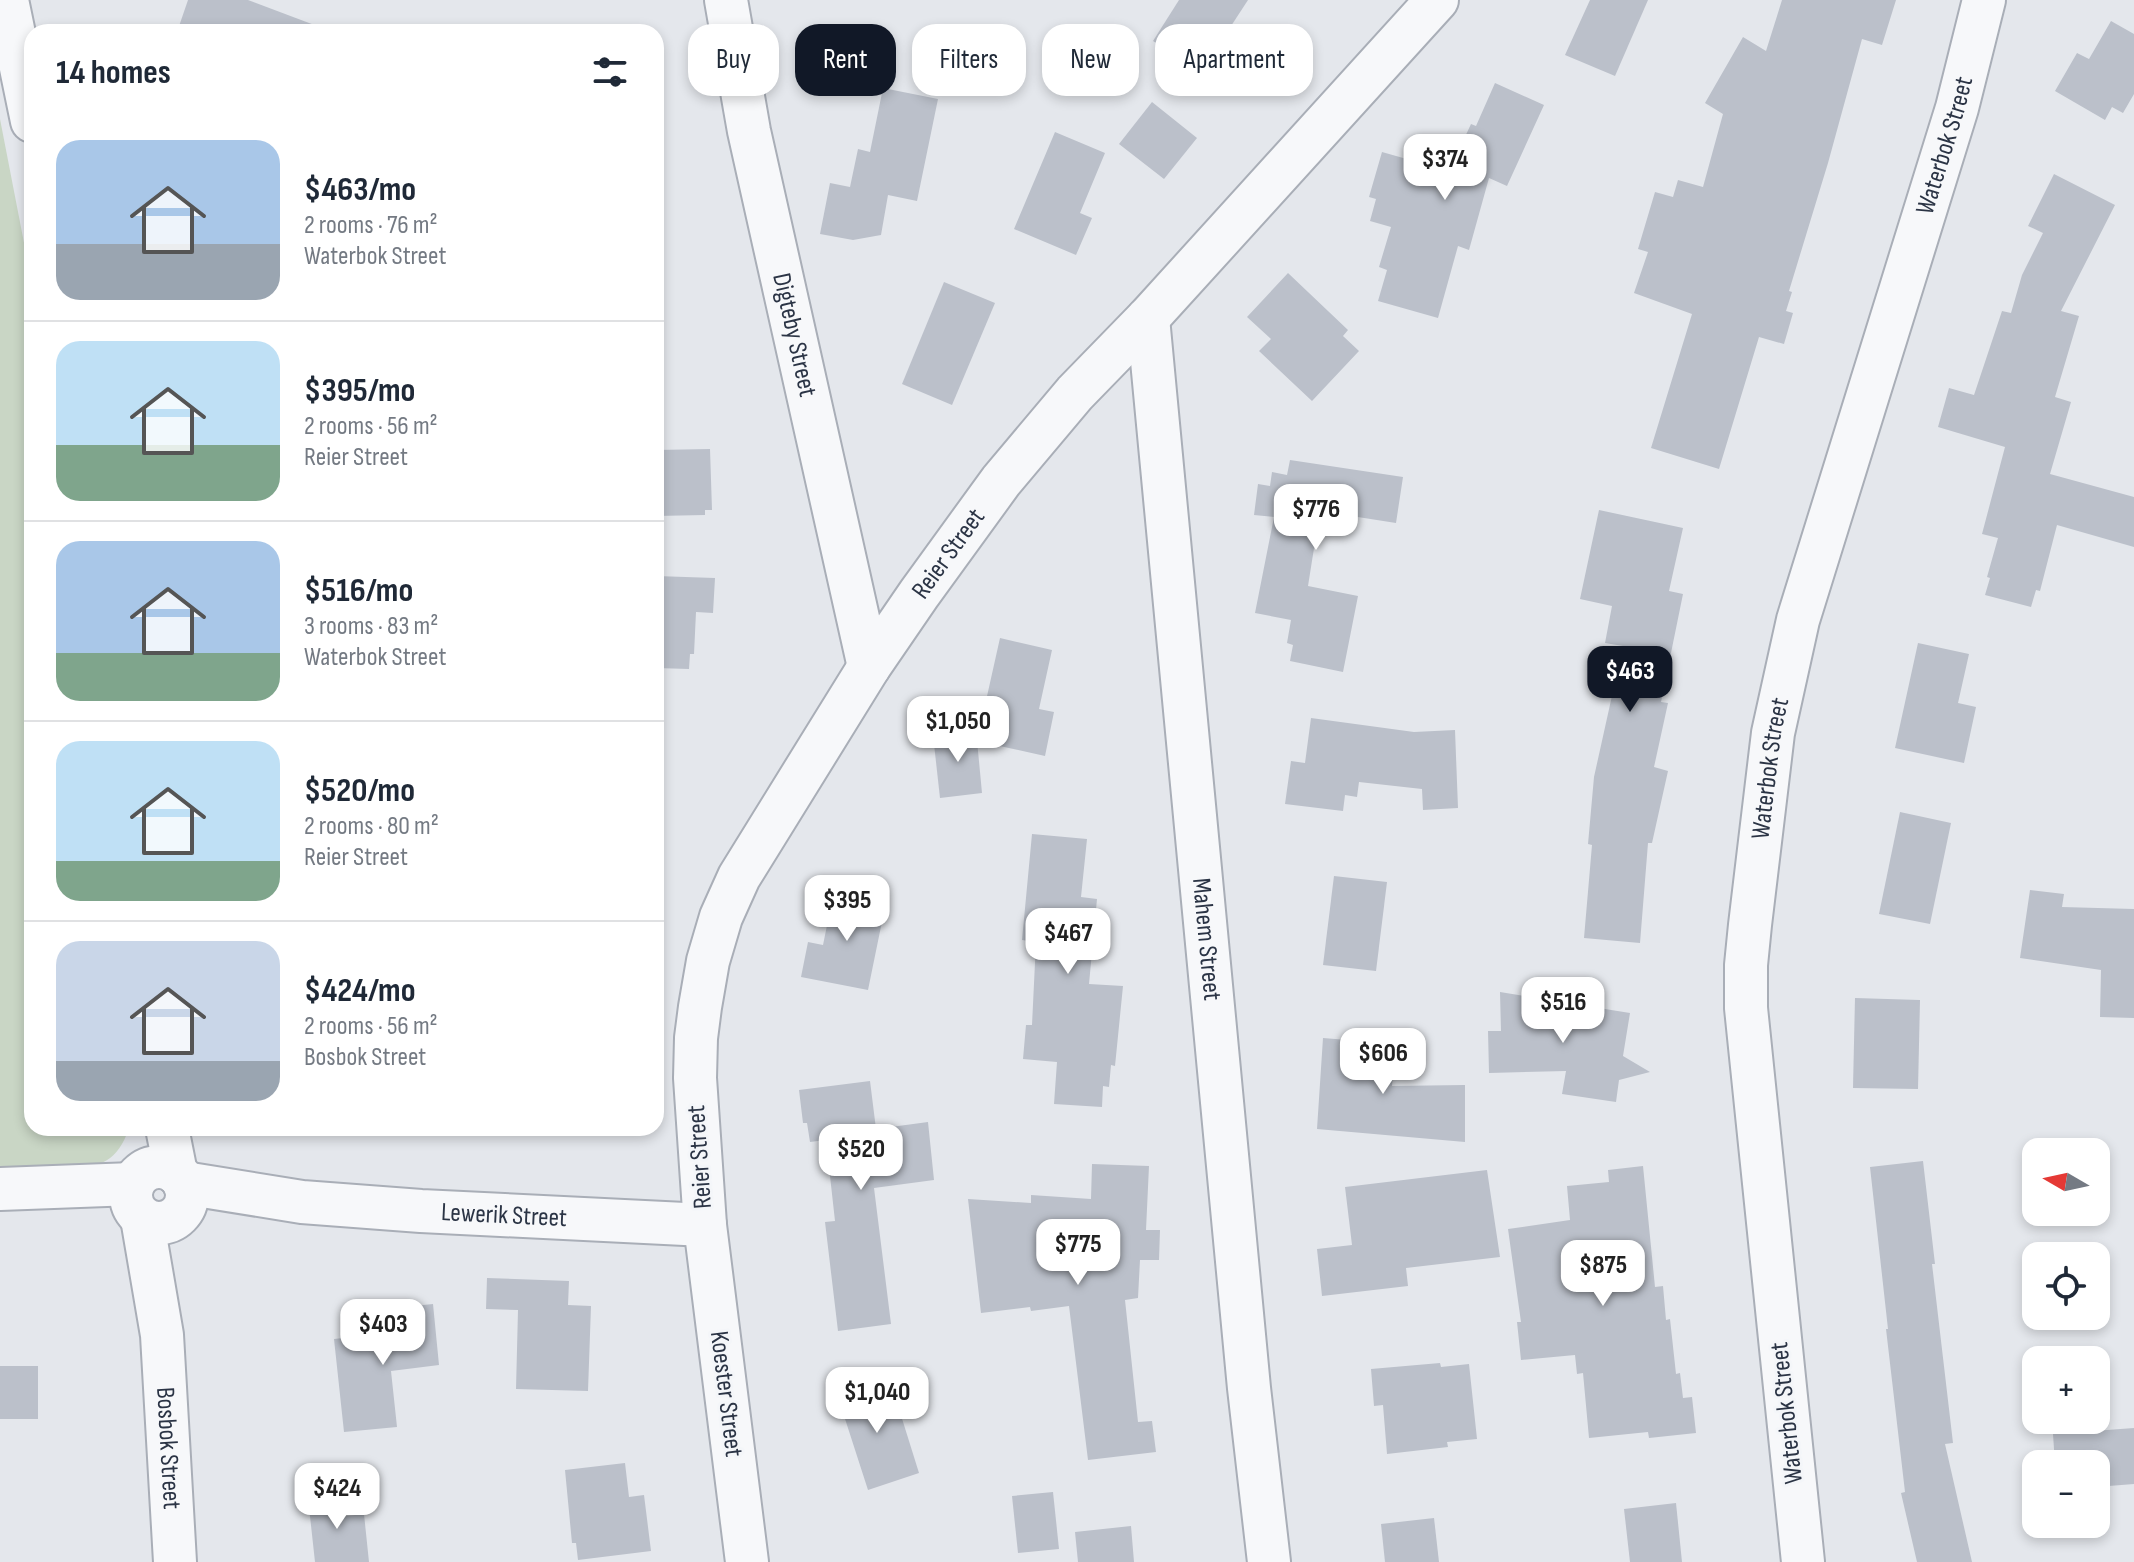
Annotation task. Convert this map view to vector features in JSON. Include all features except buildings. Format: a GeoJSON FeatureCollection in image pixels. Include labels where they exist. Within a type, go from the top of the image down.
{"type":"FeatureCollection","features":[{"type":"Feature","properties":{"kind":"street"},"geometry":{"type":"LineString","coordinates":[[7,0],[24,82]]}},
{"type":"Feature","properties":{"kind":"street","name":"Digteby Street"},"geometry":{"type":"LineString","coordinates":[[726,0],[749,131],[869,667]]}},
{"type":"Feature","properties":{"kind":"street","name":"Reier Street"},"geometry":{"type":"LineString","coordinates":[[705,1225],[695,1078],[696,1038],[708,961],[721,917],[739,877],[869,667],[1001,481],[1075,393],[1148,318],[1437,0]]}},
{"type":"Feature","properties":{"kind":"street","name":"Waterbok Street"},"geometry":{"type":"LineString","coordinates":[[1803,1562],[1746,1008],[1750,925],[1773,733],[1798,620],[1957,108],[1984,0]]}},
{"type":"Feature","properties":{"kind":"street","name":"Mahem Street"},"geometry":{"type":"LineString","coordinates":[[1148,318],[1249,1388],[1269,1562]]}},
{"type":"Feature","properties":{"kind":"street","name":"Bosbok Street"},"geometry":{"type":"LineString","coordinates":[[147,1136],[159,1196]]}},
{"type":"Feature","properties":{"kind":"street","name":"Bosbok Street"},"geometry":{"type":"LineString","coordinates":[[166,1136],[159,1196],[162,1335],[175,1562]]}},
{"type":"Feature","properties":{"kind":"street","name":"Lewerik Street"},"geometry":{"type":"LineString","coordinates":[[16,1189],[705,1225]]}},
{"type":"Feature","properties":{"kind":"street","name":"Koester Street"},"geometry":{"type":"LineString","coordinates":[[705,1225],[747,1562]]}},
{"type":"Feature","properties":{"kind":"green space"},"geometry":{"type":"Polygon","coordinates":[[[0,119],[24,243],[24,1136],[126,1136],[108,1159],[89,1167],[0,1166],[0,119]]]}}]}
